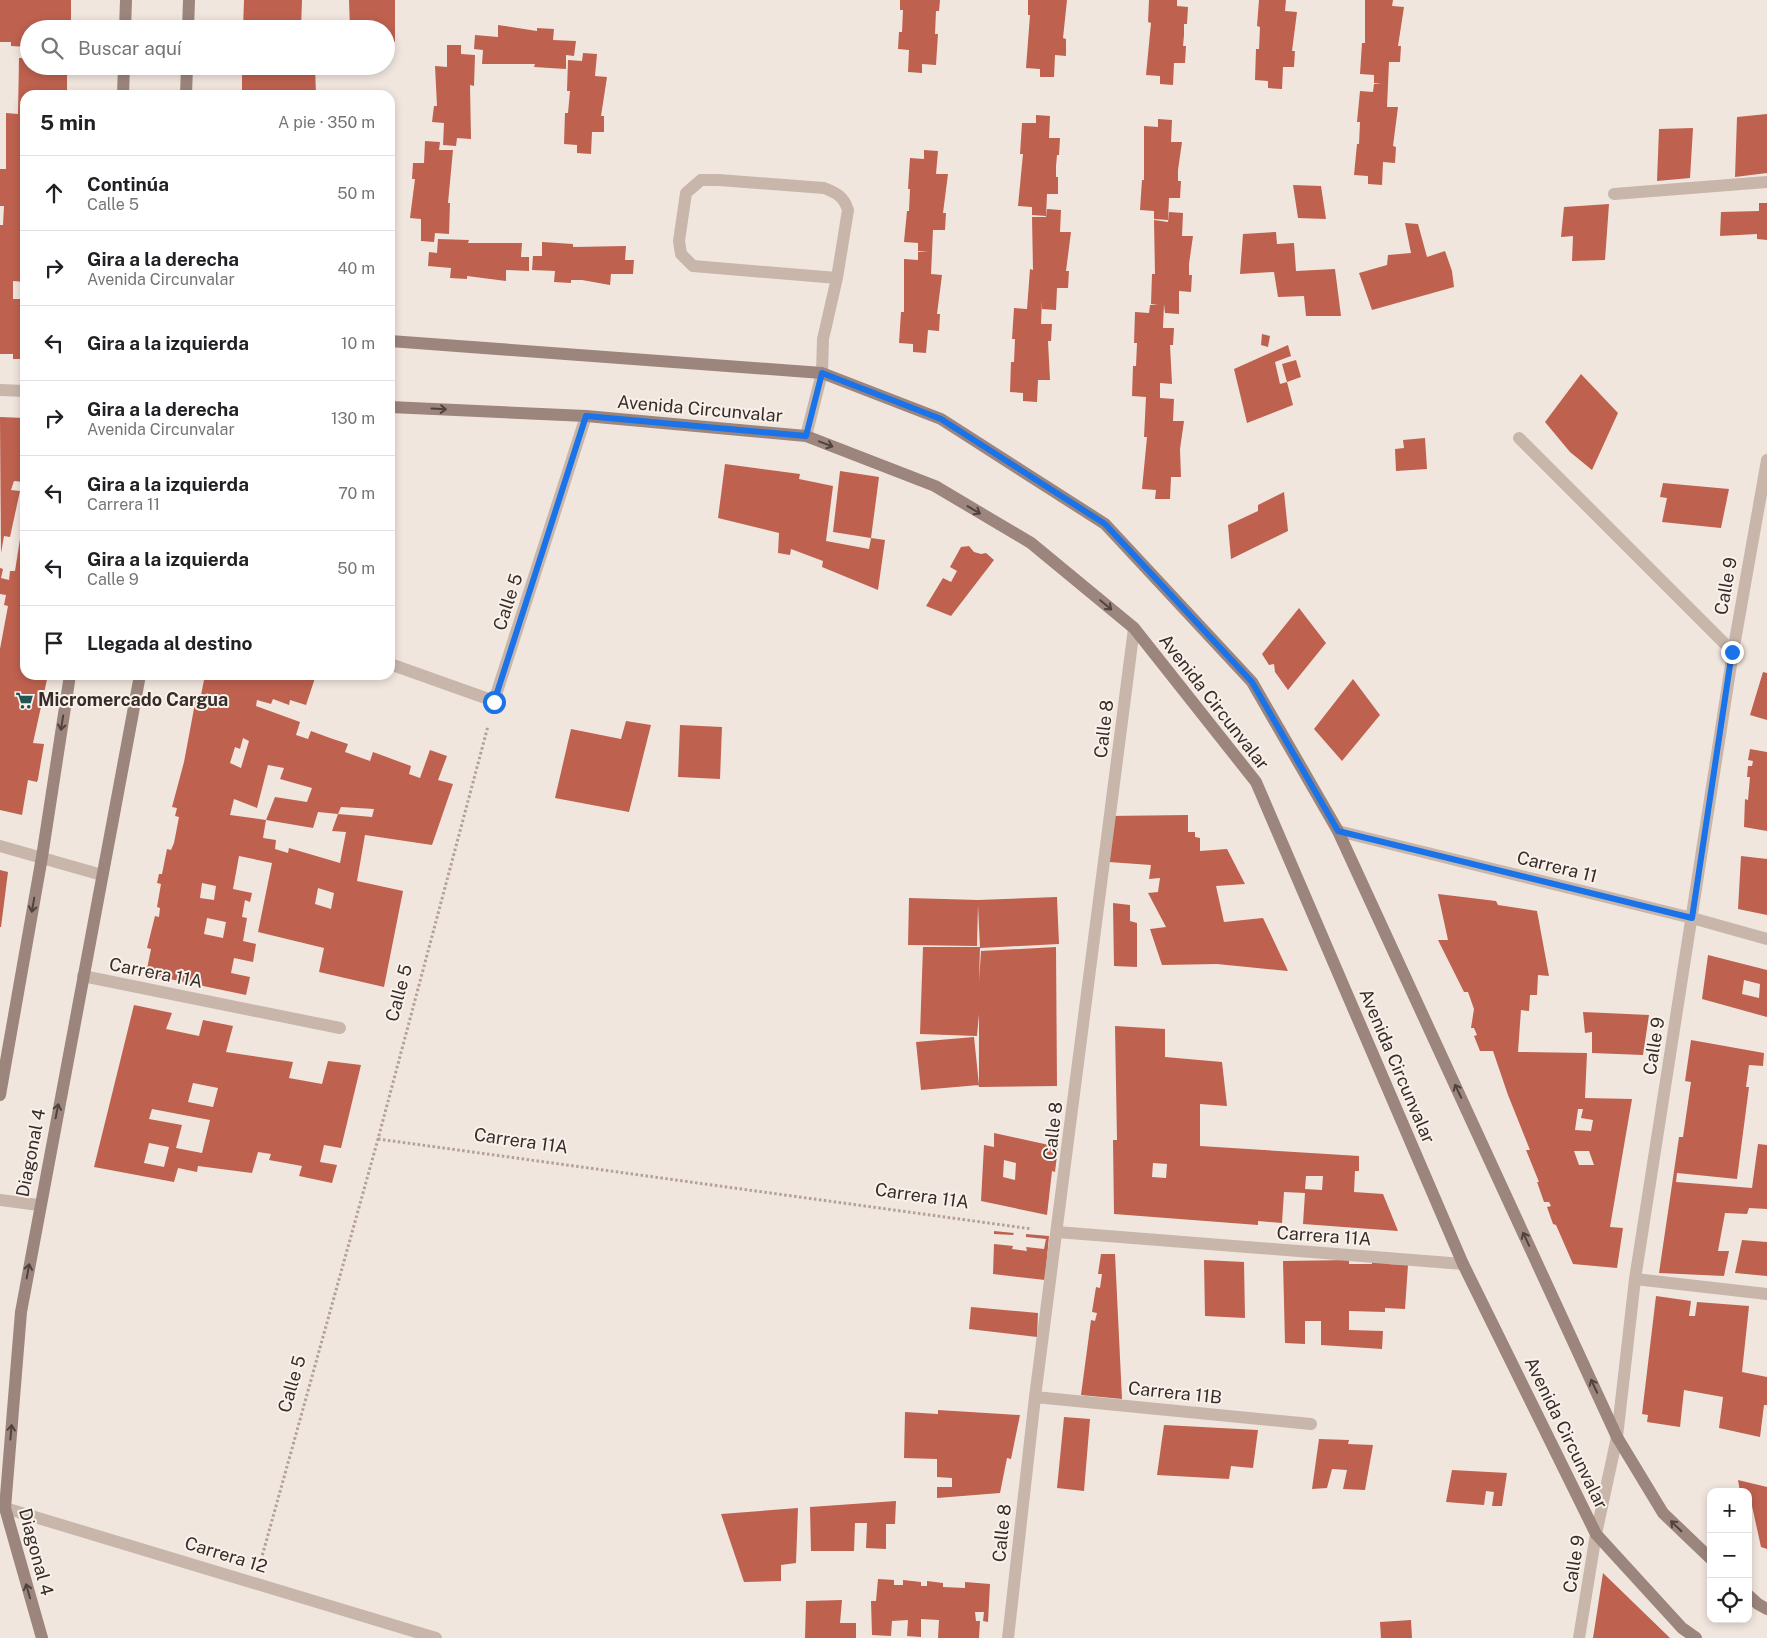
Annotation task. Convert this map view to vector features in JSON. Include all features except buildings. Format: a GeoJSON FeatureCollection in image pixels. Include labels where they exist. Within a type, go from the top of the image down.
{"type":"FeatureCollection","features":[{"type":"Feature","properties":{"kind":"main road"},"geometry":{"type":"LineString","coordinates":[[125,20],[126,0]]}},
{"type":"Feature","properties":{"kind":"main road"},"geometry":{"type":"LineString","coordinates":[[188,20],[189,0]]}},
{"type":"Feature","properties":{"kind":"main road"},"geometry":{"type":"LineString","coordinates":[[123,90],[124,75]]}},
{"type":"Feature","properties":{"kind":"main road"},"geometry":{"type":"LineString","coordinates":[[186,90],[187,75]]}},
{"type":"Feature","properties":{"kind":"main road","name":"Avenida Circunvalar"},"geometry":{"type":"LineString","coordinates":[[395,342],[822,373],[941,419],[1105,524],[1252,682],[1338,831],[1617,1438],[1663,1513],[1707,1555]]}},
{"type":"Feature","properties":{"kind":"main road","name":"Avenida Circunvalar"},"geometry":{"type":"LineString","coordinates":[[395,407],[586,416],[806,436],[935,486],[1032,543],[1134,628],[1256,782],[1463,1264],[1596,1534],[1682,1628],[1696,1638]]}},
{"type":"Feature","properties":{"kind":"main road"},"geometry":{"type":"LineString","coordinates":[[0,1096],[42,857],[69,680]]}},
{"type":"Feature","properties":{"kind":"main road","name":"Diagonal 4"},"geometry":{"type":"LineString","coordinates":[[42,1638],[5,1508],[21,1312],[39,1206],[139,680]]}},
{"type":"Feature","properties":{"kind":"main road"},"geometry":{"type":"LineString","coordinates":[[1752,1599],[1767,1609]]}},
{"type":"Feature","properties":{"kind":"street"},"geometry":{"type":"LineString","coordinates":[[806,436],[822,373],[823,340],[837,278],[848,210],[845,200],[836,192],[824,188],[719,180],[701,180],[686,193],[679,241],[682,254],[693,266],[837,278]]}},
{"type":"Feature","properties":{"kind":"street"},"geometry":{"type":"LineString","coordinates":[[1614,194],[1767,182]]}},
{"type":"Feature","properties":{"kind":"street"},"geometry":{"type":"LineString","coordinates":[[0,390],[20,391]]}},
{"type":"Feature","properties":{"kind":"street","name":"Calle 5"},"geometry":{"type":"LineString","coordinates":[[494,702],[586,416]]}},
{"type":"Feature","properties":{"kind":"street"},"geometry":{"type":"LineString","coordinates":[[1519,438],[1732,652]]}},
{"type":"Feature","properties":{"kind":"street","name":"Calle 9"},"geometry":{"type":"LineString","coordinates":[[1579,1638],[1596,1534],[1617,1438],[1635,1279],[1732,652],[1767,460]]}},
{"type":"Feature","properties":{"kind":"street","name":"Calle 8"},"geometry":{"type":"LineString","coordinates":[[1008,1638],[1035,1397],[1134,628]]}},
{"type":"Feature","properties":{"kind":"street"},"geometry":{"type":"LineString","coordinates":[[395,666],[494,702]]}},
{"type":"Feature","properties":{"kind":"street","name":"Carrera 11"},"geometry":{"type":"LineString","coordinates":[[1338,831],[1692,918],[1767,939]]}},
{"type":"Feature","properties":{"kind":"street"},"geometry":{"type":"LineString","coordinates":[[0,846],[102,875]]}},
{"type":"Feature","properties":{"kind":"street","name":"Carrera 11A"},"geometry":{"type":"LineString","coordinates":[[83,976],[340,1028]]}},
{"type":"Feature","properties":{"kind":"street"},"geometry":{"type":"LineString","coordinates":[[0,1200],[39,1206]]}},
{"type":"Feature","properties":{"kind":"street","name":"Carrera 11A"},"geometry":{"type":"LineString","coordinates":[[1057,1232],[1463,1264]]}},
{"type":"Feature","properties":{"kind":"street"},"geometry":{"type":"LineString","coordinates":[[1635,1279],[1767,1294]]}},
{"type":"Feature","properties":{"kind":"street","name":"Carrera 11B"},"geometry":{"type":"LineString","coordinates":[[1035,1397],[1311,1424]]}},
{"type":"Feature","properties":{"kind":"street","name":"Carrera 12"},"geometry":{"type":"LineString","coordinates":[[5,1508],[436,1638]]}},
{"type":"Feature","properties":{"kind":"path","name":"Calle 5"},"geometry":{"type":"LineString","coordinates":[[254,1582],[378,1139],[494,702]]}},
{"type":"Feature","properties":{"kind":"path","name":"Carrera 11A"},"geometry":{"type":"LineString","coordinates":[[378,1139],[1057,1232]]}},
{"type":"Feature","properties":{"kind":"place","name":"Micromercado Cargua"},"geometry":{"type":"Point","coordinates":[24,700]}},
{"type":"Feature","properties":{"kind":"route"},"geometry":{"type":"LineString","coordinates":[[494,702],[586,416],[806,436],[822,373],[941,419],[1105,524],[1252,682],[1338,831],[1692,918],[1732,652]]}}]}
